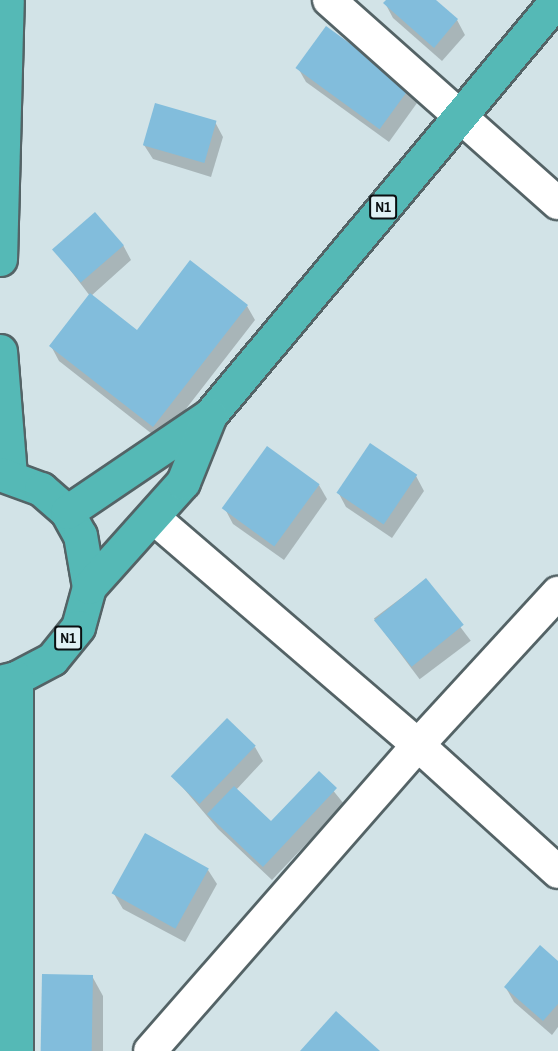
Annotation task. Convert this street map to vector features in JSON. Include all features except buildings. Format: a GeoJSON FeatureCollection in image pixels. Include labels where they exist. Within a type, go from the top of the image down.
{"type":"FeatureCollection","features":[{"type":"Feature","properties":{"kind":"highway"},"geometry":{"type":"LineString","coordinates":[[0,259],[7,0]]}},
{"type":"Feature","properties":{"kind":"highway","name":"N1"},"geometry":{"type":"LineString","coordinates":[[67,512],[210,415],[557,0]]}},
{"type":"Feature","properties":{"kind":"highway"},"geometry":{"type":"LineString","coordinates":[[0,351],[5,474]]}},
{"type":"Feature","properties":{"kind":"highway","name":"N1"},"geometry":{"type":"LineString","coordinates":[[89,587],[154,518],[183,482],[210,415]]}},
{"type":"Feature","properties":{"kind":"highway","name":"N1"},"geometry":{"type":"LineString","coordinates":[[5,474],[41,489],[67,512],[80,535],[88,560],[89,587],[78,627],[52,659],[8,680]]}},
{"type":"Feature","properties":{"kind":"highway"},"geometry":{"type":"LineString","coordinates":[[8,680],[16,1051]]}},
{"type":"Feature","properties":{"kind":"street"},"geometry":{"type":"LineString","coordinates":[[329,0],[461,114],[558,204]]}},
{"type":"Feature","properties":{"kind":"street"},"geometry":{"type":"LineString","coordinates":[[154,518],[418,745],[558,872]]}},
{"type":"Feature","properties":{"kind":"street"},"geometry":{"type":"LineString","coordinates":[[150,1051],[418,745],[558,593]]}}]}
